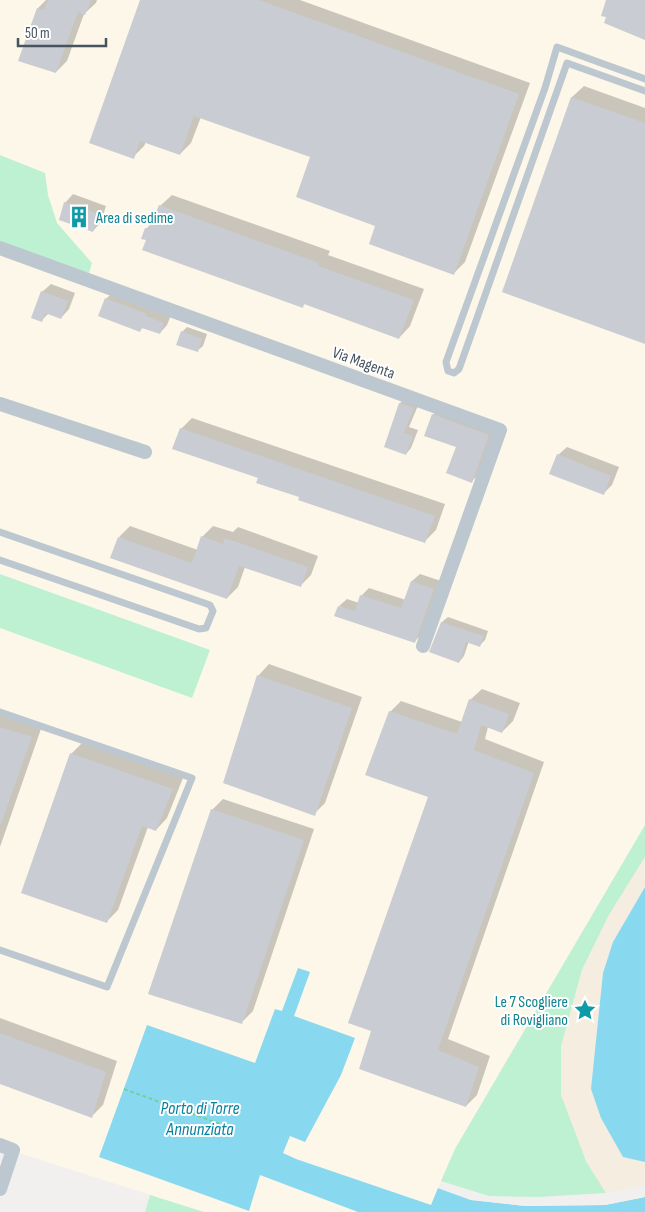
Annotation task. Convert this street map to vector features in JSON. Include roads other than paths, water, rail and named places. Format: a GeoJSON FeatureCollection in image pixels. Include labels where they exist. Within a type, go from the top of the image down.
{"type":"FeatureCollection","features":[{"type":"Feature","properties":{"kind":"street","name":"Via Magenta"},"geometry":{"type":"LineString","coordinates":[[0,248],[500,430],[423,646]]}},
{"type":"Feature","properties":{"kind":"street"},"geometry":{"type":"LineString","coordinates":[[0,404],[145,452]]}},
{"type":"Feature","properties":{"kind":"street"},"geometry":{"type":"LineString","coordinates":[[0,1188],[7,1148]]}},
{"type":"Feature","properties":{"kind":"lane"},"geometry":{"type":"LineString","coordinates":[[645,79],[557,47],[545,88],[446,362],[448,371],[454,373],[459,369],[567,63],[645,91]]}},
{"type":"Feature","properties":{"kind":"lane"},"geometry":{"type":"LineString","coordinates":[[0,532],[210,605],[213,611],[206,628],[199,629],[0,560]]}},
{"type":"Feature","properties":{"kind":"lane"},"geometry":{"type":"LineString","coordinates":[[0,712],[192,778],[107,987],[0,950]]}},
{"type":"Feature","properties":{"kind":"water"},"geometry":{"type":"Polygon","coordinates":[[[645,887],[645,1162],[623,1157],[601,1118],[591,1089],[603,973],[613,942],[645,887]]]}},
{"type":"Feature","properties":{"kind":"water","name":"Porto di Torre Annunziata"},"geometry":{"type":"Polygon","coordinates":[[[298,968],[310,972],[294,1016],[355,1038],[341,1075],[305,1142],[290,1136],[283,1153],[431,1205],[438,1188],[471,1200],[525,1206],[605,1205],[645,1197],[645,1212],[358,1212],[260,1175],[249,1211],[99,1157],[147,1025],[255,1063],[275,1009],[282,1011],[298,968]]]}},
{"type":"Feature","properties":{"kind":"place","name":"Area di sedime"},"geometry":{"type":"Point","coordinates":[79,217]}},
{"type":"Feature","properties":{"kind":"place","name":"Le 7 Scogliere di Rovigliano"},"geometry":{"type":"Point","coordinates":[585,1010]}}]}
